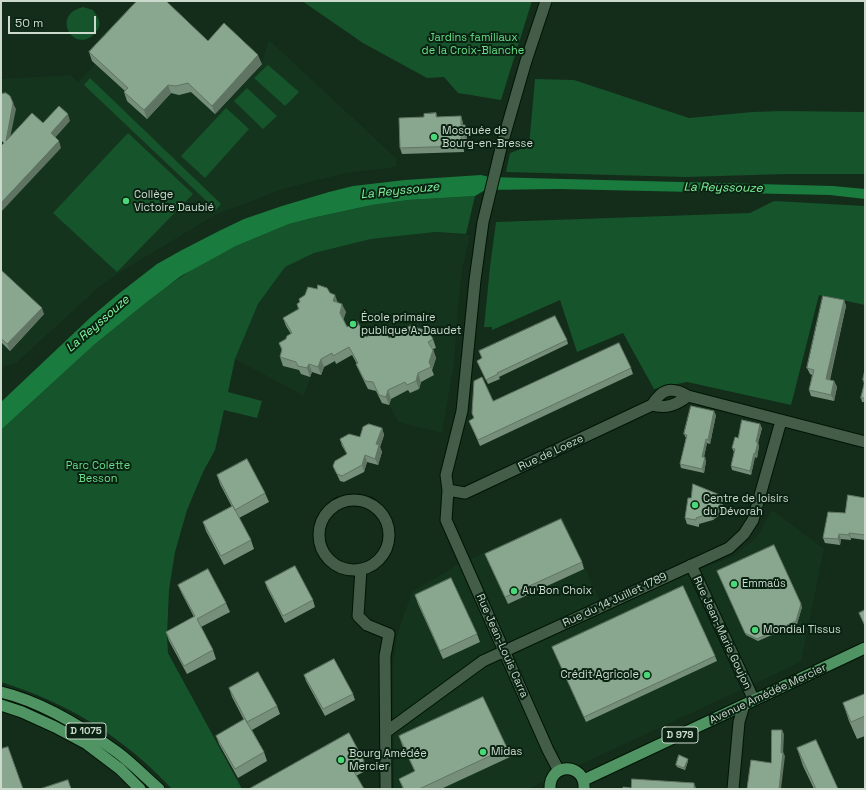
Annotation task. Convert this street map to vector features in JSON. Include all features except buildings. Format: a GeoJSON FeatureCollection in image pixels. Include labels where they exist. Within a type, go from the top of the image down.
{"type":"FeatureCollection","features":[{"type":"Feature","properties":{"kind":"main road","name":"Avenue Amédée Mercier"},"geometry":{"type":"LineString","coordinates":[[584,784],[754,700],[865,648]]}},
{"type":"Feature","properties":{"kind":"main road","name":"D 1075"},"geometry":{"type":"LineString","coordinates":[[1,692],[13,695],[52,711],[86,731],[118,753],[159,789]]}},
{"type":"Feature","properties":{"kind":"main road","name":"D 1075"},"geometry":{"type":"LineString","coordinates":[[1,705],[29,715],[87,744],[120,769],[140,789]]}},
{"type":"Feature","properties":{"kind":"main road"},"geometry":{"type":"LineString","coordinates":[[550,789],[551,778],[559,771],[570,769],[580,775],[584,784]]}},
{"type":"Feature","properties":{"kind":"street"},"geometry":{"type":"LineString","coordinates":[[448,490],[446,475],[462,411],[475,280],[487,202],[526,61],[546,1]]}},
{"type":"Feature","properties":{"kind":"street","name":"Rue de Loeze"},"geometry":{"type":"LineString","coordinates":[[448,490],[465,493],[652,405],[658,396],[665,391],[672,389],[688,396],[865,442]]}},
{"type":"Feature","properties":{"kind":"street","name":"Rue de Loeze"},"geometry":{"type":"LineString","coordinates":[[652,405],[666,407],[672,406],[688,396]]}},
{"type":"Feature","properties":{"kind":"street","name":"Rue du 14 Juillet 1789"},"geometry":{"type":"LineString","coordinates":[[386,732],[483,661],[729,548],[744,534],[754,520],[781,421]]}},
{"type":"Feature","properties":{"kind":"street","name":"Rue Jean-Louis Carra"},"geometry":{"type":"LineString","coordinates":[[448,490],[446,520],[548,750],[559,771]]}},
{"type":"Feature","properties":{"kind":"street"},"geometry":{"type":"LineString","coordinates":[[351,500],[362,501],[372,505],[386,520],[389,530],[385,551],[379,560],[360,570],[349,570],[338,566],[329,560],[322,550],[319,539],[320,527],[324,516],[341,502],[351,500]]}},
{"type":"Feature","properties":{"kind":"street","name":"Rue Jean-Marie Goujon"},"geometry":{"type":"LineString","coordinates":[[691,565],[754,700]]}},
{"type":"Feature","properties":{"kind":"street"},"geometry":{"type":"LineString","coordinates":[[360,570],[358,616],[367,625],[389,634],[385,656],[386,789]]}},
{"type":"Feature","properties":{"kind":"street"},"geometry":{"type":"LineString","coordinates":[[733,789],[739,722],[744,705]]}},
{"type":"Feature","properties":{"kind":"shaded area","name":"Collège Victoire Daubié"},"geometry":{"type":"Polygon","coordinates":[[[269,40],[397,159],[396,167],[346,173],[286,188],[215,215],[119,273],[97,289],[17,362],[3,367],[1,377],[1,79],[70,75],[78,82],[95,64],[211,49],[261,64],[269,40]]]}},
{"type":"Feature","properties":{"kind":"shaded area","name":"École primaire publique A. Daudet"},"geometry":{"type":"Polygon","coordinates":[[[436,232],[470,235],[462,270],[454,364],[442,433],[398,422],[389,405],[382,403],[376,391],[368,389],[360,373],[361,371],[343,339],[348,357],[336,364],[334,360],[329,363],[330,364],[324,367],[321,375],[312,372],[304,396],[235,359],[258,304],[285,267],[314,253],[371,239],[436,232]]]}},
{"type":"Feature","properties":{"kind":"shaded area"},"geometry":{"type":"Polygon","coordinates":[[[772,510],[824,549],[801,662],[528,789],[394,789],[393,667],[397,635],[412,592],[455,566],[563,517],[602,606],[734,556],[756,538],[772,510]]]}},
{"type":"Feature","properties":{"kind":"green space","name":"Jardins familiaux de la Croix-Blanche"},"geometry":{"type":"Polygon","coordinates":[[[302,1],[532,1],[501,100],[458,93],[444,77],[427,78],[363,43],[302,1]]]}},
{"type":"Feature","properties":{"kind":"green space"},"geometry":{"type":"Polygon","coordinates":[[[83,7],[93,10],[98,18],[99,26],[96,32],[88,38],[80,40],[69,32],[67,25],[68,18],[73,11],[83,7]]]}},
{"type":"Feature","properties":{"kind":"green space"},"geometry":{"type":"Polygon","coordinates":[[[268,65],[299,92],[285,106],[254,78],[268,65]]]}},
{"type":"Feature","properties":{"kind":"green space"},"geometry":{"type":"Polygon","coordinates":[[[90,78],[221,204],[216,210],[84,85],[90,78]]]}},
{"type":"Feature","properties":{"kind":"green space"},"geometry":{"type":"Polygon","coordinates":[[[535,79],[574,80],[689,118],[752,112],[865,112],[865,174],[786,174],[686,177],[506,172],[510,153],[529,146],[535,79]]]}},
{"type":"Feature","properties":{"kind":"green space"},"geometry":{"type":"Polygon","coordinates":[[[247,88],[277,116],[263,129],[234,101],[247,88]]]}},
{"type":"Feature","properties":{"kind":"green space"},"geometry":{"type":"Polygon","coordinates":[[[226,108],[249,129],[205,178],[181,156],[226,108]]]}},
{"type":"Feature","properties":{"kind":"green space"},"geometry":{"type":"Polygon","coordinates":[[[128,133],[193,194],[117,272],[53,213],[128,133]]]}},
{"type":"Feature","properties":{"kind":"green space","name":"Parc Colette Besson"},"geometry":{"type":"Polygon","coordinates":[[[475,196],[466,234],[436,232],[371,239],[314,253],[285,267],[258,304],[235,359],[228,392],[262,401],[257,418],[224,410],[215,450],[203,472],[187,510],[175,552],[169,590],[167,635],[168,653],[242,789],[172,789],[134,753],[94,724],[50,701],[1,682],[1,430],[95,344],[160,291],[193,269],[236,246],[289,224],[372,205],[408,200],[475,196]]]}},
{"type":"Feature","properties":{"kind":"green space"},"geometry":{"type":"Polygon","coordinates":[[[774,201],[865,206],[865,305],[819,295],[791,405],[687,382],[654,389],[623,333],[577,352],[560,300],[492,330],[492,327],[484,327],[496,222],[750,213],[774,201]]]}},
{"type":"Feature","properties":{"kind":"water","name":"La Reyssouze"},"geometry":{"type":"Polygon","coordinates":[[[481,175],[489,177],[833,186],[865,189],[865,199],[830,195],[558,189],[485,190],[475,196],[408,200],[372,205],[289,224],[236,246],[181,276],[95,344],[1,430],[1,402],[91,317],[117,295],[157,264],[182,250],[244,219],[329,192],[353,186],[405,180],[481,175]]]}},
{"type":"Feature","properties":{"kind":"place","name":"Mosquée de Bourg-en-Bresse"},"geometry":{"type":"Point","coordinates":[434,137]}},
{"type":"Feature","properties":{"kind":"place","name":"Collège Victoire Daubié"},"geometry":{"type":"Point","coordinates":[126,201]}},
{"type":"Feature","properties":{"kind":"place","name":"École primaire publique A. Daudet"},"geometry":{"type":"Point","coordinates":[353,324]}},
{"type":"Feature","properties":{"kind":"place","name":"Centre de loisirs du Dévorah"},"geometry":{"type":"Point","coordinates":[695,505]}},
{"type":"Feature","properties":{"kind":"place","name":"Emmaüs"},"geometry":{"type":"Point","coordinates":[734,584]}},
{"type":"Feature","properties":{"kind":"place","name":"Au Bon Choix"},"geometry":{"type":"Point","coordinates":[514,591]}},
{"type":"Feature","properties":{"kind":"place","name":"Mondial Tissus"},"geometry":{"type":"Point","coordinates":[755,630]}},
{"type":"Feature","properties":{"kind":"place","name":"Crédit Agricole"},"geometry":{"type":"Point","coordinates":[647,675]}},
{"type":"Feature","properties":{"kind":"place","name":"Midas"},"geometry":{"type":"Point","coordinates":[483,752]}},
{"type":"Feature","properties":{"kind":"place","name":"Bourg Amédée Mercier"},"geometry":{"type":"Point","coordinates":[341,760]}}]}
